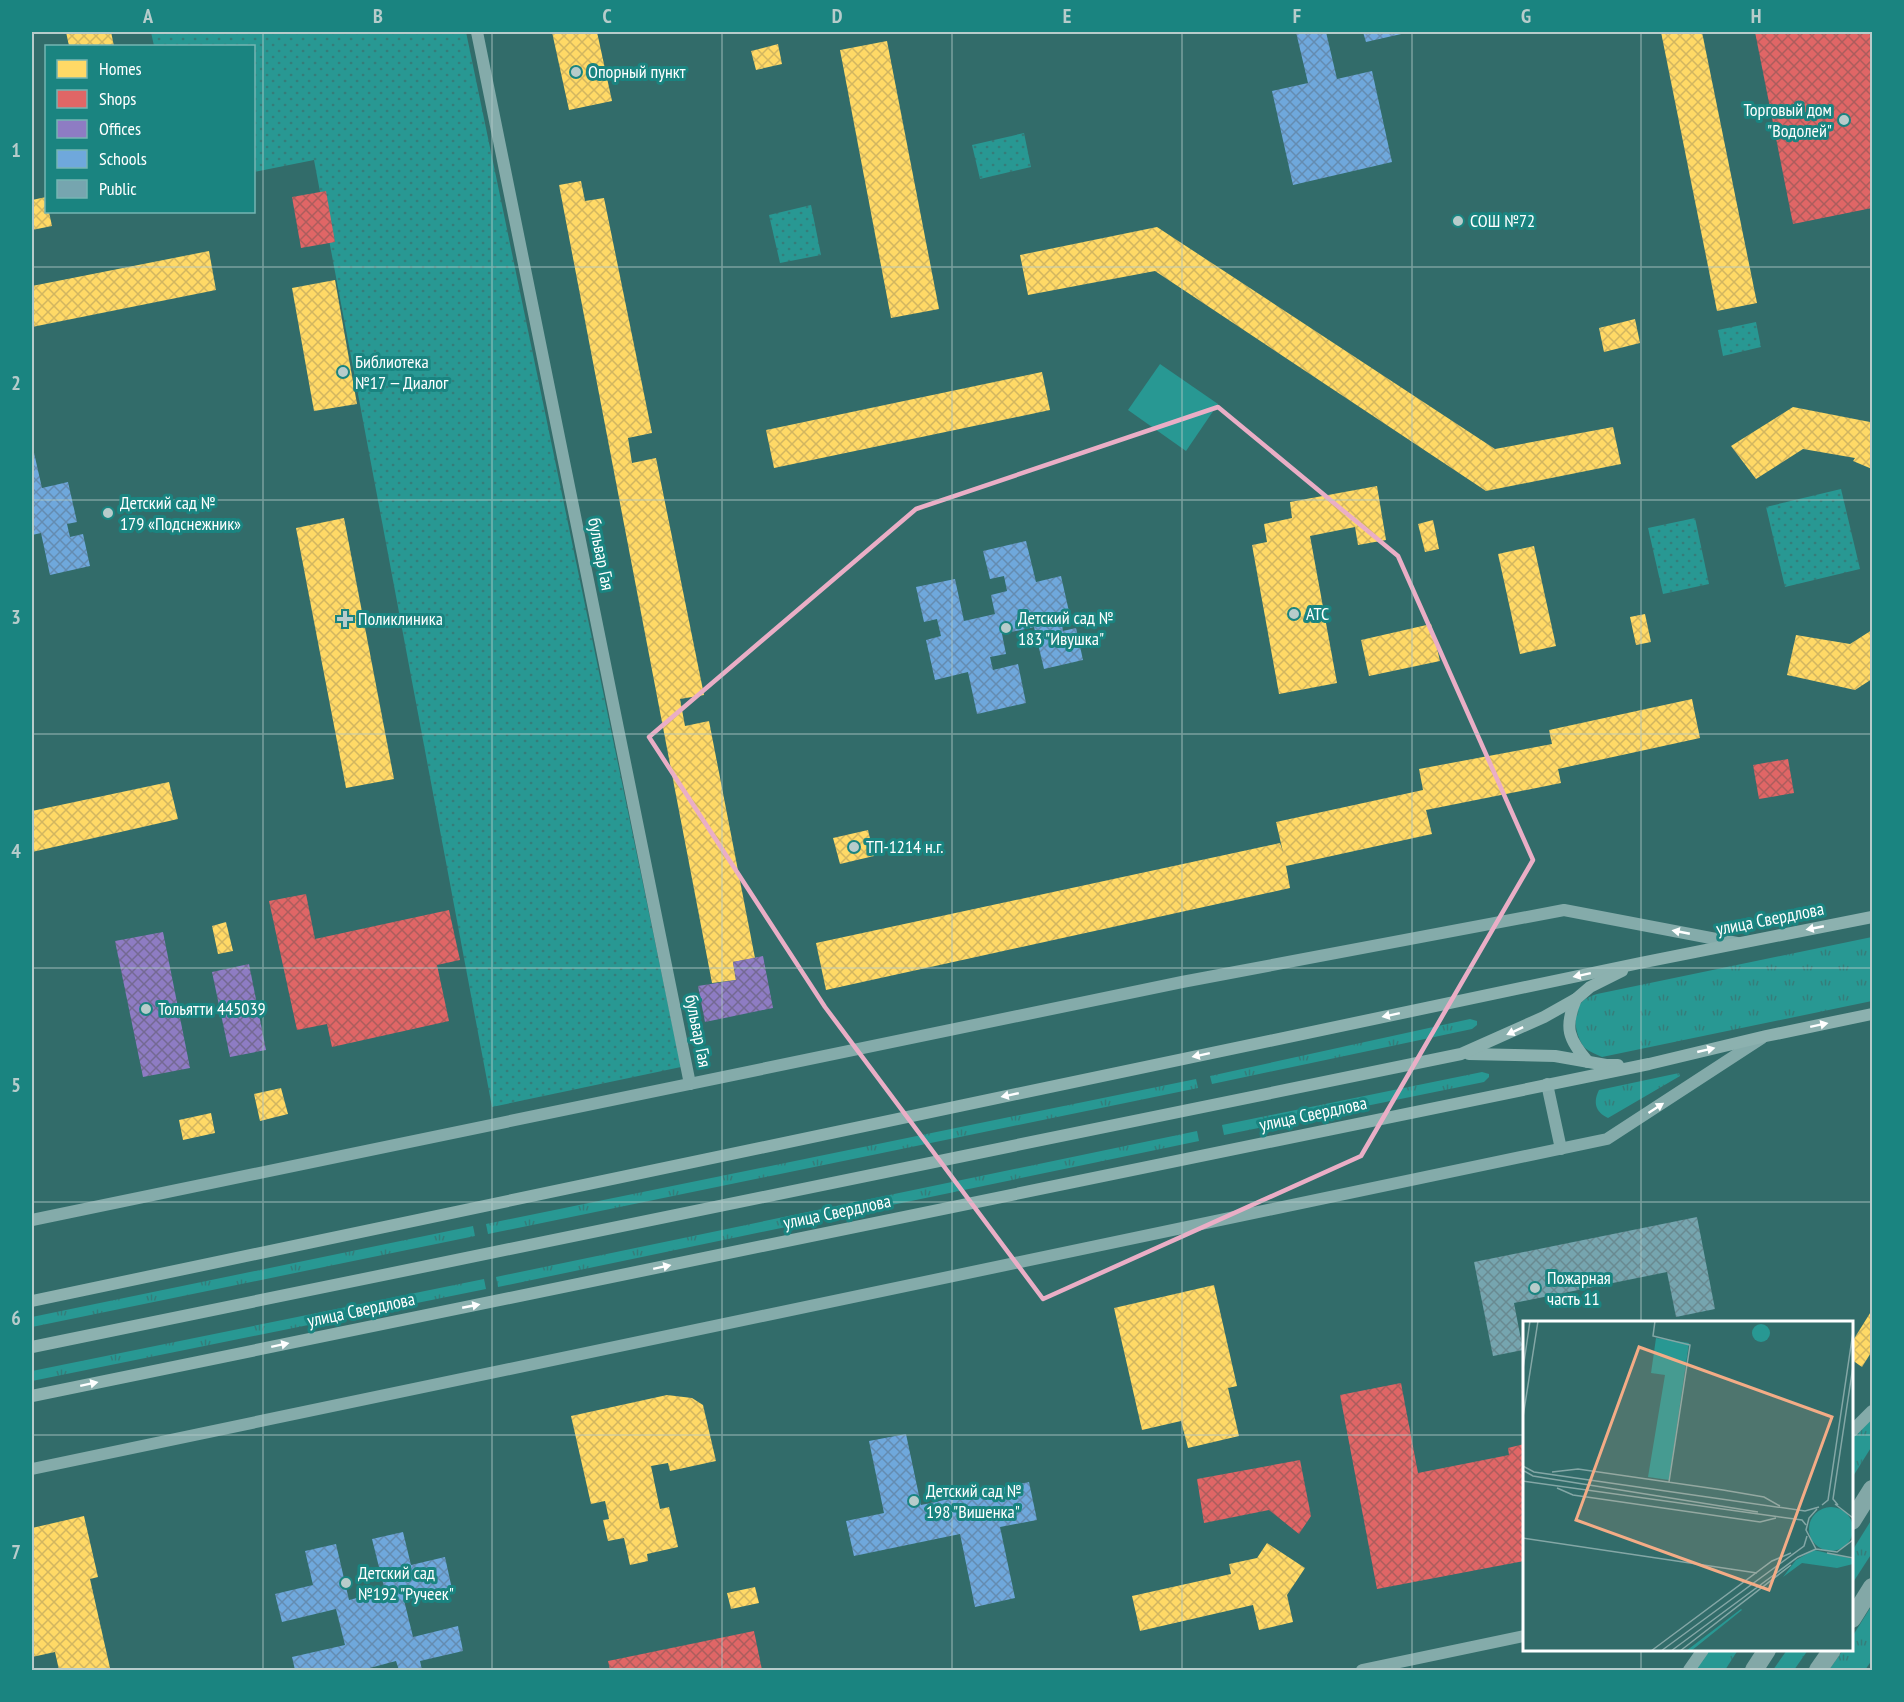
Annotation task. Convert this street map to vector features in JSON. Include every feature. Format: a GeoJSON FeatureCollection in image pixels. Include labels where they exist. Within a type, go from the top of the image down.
{"type":"FeatureCollection","features":[{"type":"Feature","properties":{"kind":"main road","name":"улица Свердлова"},"geometry":{"type":"LineString","coordinates":[[32,1301],[1640,963],[1872,917]]}},
{"type":"Feature","properties":{"kind":"main road","name":"улица Свердлова"},"geometry":{"type":"LineString","coordinates":[[32,1347],[1461,1054],[1511,1034],[1576,999],[1590,987],[1640,963]]}},
{"type":"Feature","properties":{"kind":"main road"},"geometry":{"type":"LineString","coordinates":[[1576,999],[1569,1016],[1569,1032],[1577,1049],[1588,1062]]}},
{"type":"Feature","properties":{"kind":"main road","name":"улица Свердлова"},"geometry":{"type":"LineString","coordinates":[[32,1396],[1649,1064],[1872,1014]]}},
{"type":"Feature","properties":{"kind":"main road","name":"улица Свердлова"},"geometry":{"type":"LineString","coordinates":[[1461,1054],[1555,1056],[1606,1065],[1649,1064]]}},
{"type":"Feature","properties":{"kind":"main road"},"geometry":{"type":"LineString","coordinates":[[1853,1518],[1872,1490]]}},
{"type":"Feature","properties":{"kind":"main road"},"geometry":{"type":"LineString","coordinates":[[1853,1616],[1872,1587]]}},
{"type":"Feature","properties":{"kind":"main road"},"geometry":{"type":"LineString","coordinates":[[1754,1671],[1766,1651]]}},
{"type":"Feature","properties":{"kind":"main road"},"geometry":{"type":"LineString","coordinates":[[1818,1671],[1831,1651]]}},
{"type":"Feature","properties":{"kind":"street","name":"бульвар Гая"},"geometry":{"type":"LineString","coordinates":[[477,32],[690,1084]]}},
{"type":"Feature","properties":{"kind":"street"},"geometry":{"type":"LineString","coordinates":[[32,1220],[1182,982],[1564,910],[1738,943]]}},
{"type":"Feature","properties":{"kind":"street"},"geometry":{"type":"LineString","coordinates":[[32,1469],[1607,1139],[1766,1036]]}},
{"type":"Feature","properties":{"kind":"street"},"geometry":{"type":"LineString","coordinates":[[1547,1084],[1561,1149]]}},
{"type":"Feature","properties":{"kind":"street"},"geometry":{"type":"LineString","coordinates":[[1853,1429],[1872,1411]]}},
{"type":"Feature","properties":{"kind":"street"},"geometry":{"type":"LineString","coordinates":[[1362,1671],[1523,1636]]}},
{"type":"Feature","properties":{"kind":"street"},"geometry":{"type":"LineString","coordinates":[[1689,1671],[1701,1651]]}},
{"type":"Feature","properties":{"kind":"highlighted area"},"geometry":{"type":"Polygon","coordinates":[[[1218,407],[1398,556],[1533,860],[1361,1156],[1043,1299],[825,1007],[649,737],[916,509],[1218,407]]]}},
{"type":"Feature","properties":{"kind":"green space"},"geometry":{"type":"Polygon","coordinates":[[[151,32],[466,32],[681,1067],[492,1107],[314,160],[255,172],[255,45],[154,45],[151,32]]]}},
{"type":"Feature","properties":{"kind":"green space"},"geometry":{"type":"Polygon","coordinates":[[[1024,133],[1031,167],[980,179],[972,145],[1024,133]]]}},
{"type":"Feature","properties":{"kind":"green space"},"geometry":{"type":"Polygon","coordinates":[[[811,205],[821,255],[780,263],[769,215],[811,205]]]}},
{"type":"Feature","properties":{"kind":"green space"},"geometry":{"type":"Polygon","coordinates":[[[1756,322],[1761,347],[1723,356],[1718,330],[1756,322]]]}},
{"type":"Feature","properties":{"kind":"green space"},"geometry":{"type":"Polygon","coordinates":[[[1160,364],[1218,404],[1186,451],[1128,410],[1160,364]]]}},
{"type":"Feature","properties":{"kind":"green space"},"geometry":{"type":"Polygon","coordinates":[[[1841,489],[1860,569],[1785,587],[1766,507],[1841,489]]]}},
{"type":"Feature","properties":{"kind":"green space"},"geometry":{"type":"Polygon","coordinates":[[[1695,518],[1709,584],[1663,594],[1648,528],[1695,518]]]}},
{"type":"Feature","properties":{"kind":"green space"},"geometry":{"type":"Polygon","coordinates":[[[1872,937],[1872,1001],[1602,1057],[1585,1048],[1577,1033],[1575,1020],[1578,1008],[1590,996],[1872,937]]]}},
{"type":"Feature","properties":{"kind":"green space"},"geometry":{"type":"Polygon","coordinates":[[[1470,1019],[1477,1021],[1477,1025],[1472,1029],[1212,1084],[1210,1076],[1470,1019]]]}},
{"type":"Feature","properties":{"kind":"green space"},"geometry":{"type":"Polygon","coordinates":[[[1482,1072],[1489,1074],[1484,1082],[1224,1135],[1222,1125],[1482,1072]]]}},
{"type":"Feature","properties":{"kind":"green space"},"geometry":{"type":"Polygon","coordinates":[[[1679,1073],[1680,1076],[1608,1118],[1600,1113],[1596,1106],[1599,1090],[1679,1073]]]}},
{"type":"Feature","properties":{"kind":"green space"},"geometry":{"type":"Polygon","coordinates":[[[1196,1079],[1198,1088],[488,1234],[486,1224],[1196,1079]]]}},
{"type":"Feature","properties":{"kind":"green space"},"geometry":{"type":"Polygon","coordinates":[[[1197,1131],[1199,1141],[498,1287],[496,1277],[1197,1131]]]}},
{"type":"Feature","properties":{"kind":"green space"},"geometry":{"type":"Polygon","coordinates":[[[473,1226],[475,1236],[32,1327],[32,1317],[473,1226]]]}},
{"type":"Feature","properties":{"kind":"green space"},"geometry":{"type":"Polygon","coordinates":[[[484,1279],[486,1289],[32,1381],[32,1371],[484,1279]]]}},
{"type":"Feature","properties":{"kind":"green space"},"geometry":{"type":"Polygon","coordinates":[[[1872,1416],[1872,1446],[1853,1476],[1853,1436],[1872,1416]]]}},
{"type":"Feature","properties":{"kind":"green space"},"geometry":{"type":"Polygon","coordinates":[[[1872,1519],[1872,1553],[1853,1582],[1853,1549],[1872,1519]]]}},
{"type":"Feature","properties":{"kind":"green space"},"geometry":{"type":"Polygon","coordinates":[[[1872,1605],[1872,1660],[1865,1670],[1829,1670],[1842,1651],[1853,1651],[1853,1635],[1872,1605]]]}},
{"type":"Feature","properties":{"kind":"green space"},"geometry":{"type":"Polygon","coordinates":[[[1706,1651],[1737,1651],[1725,1670],[1693,1670],[1706,1651]]]}},
{"type":"Feature","properties":{"kind":"green space"},"geometry":{"type":"Polygon","coordinates":[[[1786,1651],[1807,1651],[1794,1670],[1773,1670],[1786,1651]]]}},
{"type":"Feature","properties":{"kind":"building: Homes"},"geometry":{"type":"Polygon","coordinates":[[[66,32],[111,32],[114,45],[69,45],[66,32]]]}},
{"type":"Feature","properties":{"kind":"building: Homes"},"geometry":{"type":"Polygon","coordinates":[[[552,32],[597,32],[612,101],[569,110],[552,32]]]}},
{"type":"Feature","properties":{"kind":"building: Homes"},"geometry":{"type":"Polygon","coordinates":[[[1661,32],[1702,32],[1757,303],[1717,311],[1661,32]]]}},
{"type":"Feature","properties":{"kind":"building: Homes"},"geometry":{"type":"Polygon","coordinates":[[[887,41],[939,309],[891,318],[840,50],[887,41]]]}},
{"type":"Feature","properties":{"kind":"building: Homes"},"geometry":{"type":"Polygon","coordinates":[[[778,44],[782,64],[756,70],[751,51],[778,44]]]}},
{"type":"Feature","properties":{"kind":"building: Homes"},"geometry":{"type":"Polygon","coordinates":[[[581,181],[585,201],[604,198],[652,433],[628,438],[632,463],[656,458],[704,695],[680,699],[685,726],[709,721],[755,958],[733,962],[736,980],[712,983],[559,185],[581,181]]]}},
{"type":"Feature","properties":{"kind":"building: Homes"},"geometry":{"type":"Polygon","coordinates":[[[45,197],[45,213],[49,213],[52,226],[32,230],[32,200],[45,197]]]}},
{"type":"Feature","properties":{"kind":"building: Homes"},"geometry":{"type":"Polygon","coordinates":[[[1157,227],[1495,449],[1613,427],[1621,464],[1486,491],[1155,271],[1028,295],[1020,255],[1157,227]]]}},
{"type":"Feature","properties":{"kind":"building: Homes"},"geometry":{"type":"Polygon","coordinates":[[[209,251],[216,290],[32,327],[32,286],[209,251]]]}},
{"type":"Feature","properties":{"kind":"building: Homes"},"geometry":{"type":"Polygon","coordinates":[[[335,280],[357,404],[314,411],[292,288],[335,280]]]}},
{"type":"Feature","properties":{"kind":"building: Homes"},"geometry":{"type":"Polygon","coordinates":[[[1635,319],[1640,343],[1604,352],[1599,328],[1635,319]]]}},
{"type":"Feature","properties":{"kind":"building: Homes"},"geometry":{"type":"Polygon","coordinates":[[[1042,372],[1050,410],[774,468],[766,430],[1042,372]]]}},
{"type":"Feature","properties":{"kind":"building: Homes"},"geometry":{"type":"Polygon","coordinates":[[[1793,407],[1870,422],[1872,417],[1872,469],[1853,461],[1855,458],[1803,449],[1756,479],[1731,446],[1793,407]]]}},
{"type":"Feature","properties":{"kind":"building: Homes","name":"АТС"},"geometry":{"type":"Polygon","coordinates":[[[1377,486],[1386,540],[1358,545],[1355,527],[1310,536],[1337,683],[1279,694],[1252,545],[1267,542],[1264,524],[1292,518],[1290,502],[1377,486]]]}},
{"type":"Feature","properties":{"kind":"building: Homes"},"geometry":{"type":"Polygon","coordinates":[[[344,518],[394,779],[346,788],[296,528],[344,518]]]}},
{"type":"Feature","properties":{"kind":"building: Homes"},"geometry":{"type":"Polygon","coordinates":[[[1433,520],[1439,549],[1425,552],[1418,524],[1433,520]]]}},
{"type":"Feature","properties":{"kind":"building: Homes"},"geometry":{"type":"Polygon","coordinates":[[[1534,546],[1556,646],[1520,654],[1498,554],[1534,546]]]}},
{"type":"Feature","properties":{"kind":"building: Homes"},"geometry":{"type":"Polygon","coordinates":[[[1645,614],[1651,642],[1636,645],[1630,617],[1645,614]]]}},
{"type":"Feature","properties":{"kind":"building: Homes"},"geometry":{"type":"Polygon","coordinates":[[[1431,624],[1440,661],[1369,676],[1361,640],[1431,624]]]}},
{"type":"Feature","properties":{"kind":"building: Homes"},"geometry":{"type":"Polygon","coordinates":[[[1872,630],[1872,679],[1855,690],[1787,675],[1796,635],[1850,644],[1872,630]]]}},
{"type":"Feature","properties":{"kind":"building: Homes"},"geometry":{"type":"Polygon","coordinates":[[[1692,699],[1700,738],[1558,769],[1561,783],[1426,810],[1432,834],[1286,866],[1290,888],[826,990],[816,943],[1280,843],[1283,852],[1276,822],[1423,790],[1419,769],[1552,744],[1549,730],[1692,699]]]}},
{"type":"Feature","properties":{"kind":"building: Homes"},"geometry":{"type":"Polygon","coordinates":[[[169,782],[178,819],[32,852],[32,811],[169,782]]]}},
{"type":"Feature","properties":{"kind":"building: Homes","name":"ТП-1214 н.г."},"geometry":{"type":"Polygon","coordinates":[[[868,830],[874,856],[840,864],[833,838],[868,830]]]}},
{"type":"Feature","properties":{"kind":"building: Homes"},"geometry":{"type":"Polygon","coordinates":[[[226,922],[233,951],[218,954],[212,926],[226,922]]]}},
{"type":"Feature","properties":{"kind":"building: Homes"},"geometry":{"type":"Polygon","coordinates":[[[281,1088],[288,1114],[260,1121],[254,1094],[281,1088]]]}},
{"type":"Feature","properties":{"kind":"building: Homes"},"geometry":{"type":"Polygon","coordinates":[[[211,1113],[215,1133],[183,1140],[179,1120],[211,1113]]]}},
{"type":"Feature","properties":{"kind":"building: Homes"},"geometry":{"type":"Polygon","coordinates":[[[1214,1285],[1237,1386],[1228,1388],[1239,1436],[1188,1448],[1181,1421],[1142,1430],[1114,1308],[1214,1285]]]}},
{"type":"Feature","properties":{"kind":"building: Homes"},"geometry":{"type":"Polygon","coordinates":[[[1872,1310],[1872,1351],[1862,1367],[1853,1361],[1853,1340],[1872,1310]]]}},
{"type":"Feature","properties":{"kind":"building: Homes"},"geometry":{"type":"Polygon","coordinates":[[[667,1395],[692,1398],[703,1405],[716,1461],[670,1471],[668,1463],[651,1466],[660,1509],[669,1507],[678,1547],[647,1554],[648,1561],[630,1565],[624,1538],[608,1541],[603,1520],[609,1519],[605,1501],[591,1504],[571,1416],[667,1395]]]}},
{"type":"Feature","properties":{"kind":"building: Homes"},"geometry":{"type":"Polygon","coordinates":[[[84,1516],[98,1577],[90,1579],[110,1668],[59,1670],[55,1652],[32,1657],[32,1528],[84,1516]]]}},
{"type":"Feature","properties":{"kind":"building: Homes"},"geometry":{"type":"Polygon","coordinates":[[[1267,1543],[1305,1568],[1287,1595],[1293,1622],[1259,1630],[1253,1605],[1140,1631],[1132,1596],[1231,1574],[1229,1564],[1257,1558],[1267,1543]]]}},
{"type":"Feature","properties":{"kind":"building: Homes"},"geometry":{"type":"Polygon","coordinates":[[[755,1587],[759,1603],[731,1609],[727,1593],[755,1587]]]}},
{"type":"Feature","properties":{"kind":"building: Shops"},"geometry":{"type":"Polygon","coordinates":[[[1755,32],[1872,32],[1872,208],[1793,224],[1755,32]]]}},
{"type":"Feature","properties":{"kind":"building: Shops"},"geometry":{"type":"Polygon","coordinates":[[[326,191],[335,242],[301,248],[292,197],[326,191]]]}},
{"type":"Feature","properties":{"kind":"building: Shops"},"geometry":{"type":"Polygon","coordinates":[[[1788,759],[1794,793],[1759,799],[1753,765],[1788,759]]]}},
{"type":"Feature","properties":{"kind":"building: Shops"},"geometry":{"type":"Polygon","coordinates":[[[306,894],[315,939],[449,910],[460,960],[437,965],[449,1021],[332,1047],[327,1024],[297,1030],[269,901],[306,894]]]}},
{"type":"Feature","properties":{"kind":"building: Shops"},"geometry":{"type":"Polygon","coordinates":[[[1401,1383],[1418,1473],[1509,1455],[1508,1448],[1523,1444],[1523,1561],[1377,1589],[1340,1395],[1401,1383]]]}},
{"type":"Feature","properties":{"kind":"building: Shops"},"geometry":{"type":"Polygon","coordinates":[[[1300,1460],[1311,1516],[1299,1534],[1269,1510],[1204,1523],[1197,1479],[1300,1460]]]}},
{"type":"Feature","properties":{"kind":"building: Shops"},"geometry":{"type":"Polygon","coordinates":[[[754,1631],[762,1670],[610,1670],[608,1661],[754,1631]]]}},
{"type":"Feature","properties":{"kind":"building: Offices"},"geometry":{"type":"Polygon","coordinates":[[[163,932],[190,1068],[143,1077],[115,941],[163,932]]]}},
{"type":"Feature","properties":{"kind":"building: Offices"},"geometry":{"type":"Polygon","coordinates":[[[763,956],[773,1008],[705,1022],[698,986],[736,980],[733,962],[763,956]]]}},
{"type":"Feature","properties":{"kind":"building: Offices"},"geometry":{"type":"Polygon","coordinates":[[[249,964],[266,1050],[230,1057],[212,972],[249,964]]]}},
{"type":"Feature","properties":{"kind":"building: Schools"},"geometry":{"type":"Polygon","coordinates":[[[1296,32],[1326,32],[1337,79],[1372,71],[1392,162],[1293,185],[1272,91],[1308,83],[1296,32]]]}},
{"type":"Feature","properties":{"kind":"building: Schools"},"geometry":{"type":"Polygon","coordinates":[[[1363,32],[1410,32],[1366,42],[1363,32]]]}},
{"type":"Feature","properties":{"kind":"building: Schools"},"geometry":{"type":"Polygon","coordinates":[[[32,444],[42,488],[68,482],[77,522],[67,524],[70,537],[83,534],[90,566],[50,575],[41,533],[32,535],[32,444]]]}},
{"type":"Feature","properties":{"kind":"building: Schools"},"geometry":{"type":"Polygon","coordinates":[[[1026,541],[1036,582],[1061,576],[1070,616],[1061,618],[1063,631],[1076,628],[1083,660],[1044,669],[1034,627],[1002,634],[1006,654],[990,657],[993,670],[1018,664],[1026,703],[977,714],[968,672],[935,680],[926,640],[941,636],[937,619],[924,622],[916,587],[955,579],[964,621],[995,614],[991,595],[1007,591],[1004,576],[990,579],[983,551],[1026,541]]]}},
{"type":"Feature","properties":{"kind":"building: Schools"},"geometry":{"type":"Polygon","coordinates":[[[906,1434],[921,1505],[1029,1482],[1037,1520],[1000,1527],[1015,1598],[975,1607],[960,1534],[854,1556],[846,1521],[884,1513],[869,1441],[906,1434]]]}},
{"type":"Feature","properties":{"kind":"building: Schools"},"geometry":{"type":"Polygon","coordinates":[[[403,1532],[411,1565],[445,1557],[452,1589],[404,1600],[413,1637],[458,1626],[463,1651],[420,1661],[422,1670],[399,1670],[396,1661],[362,1670],[295,1670],[292,1657],[345,1645],[336,1609],[282,1622],[275,1594],[313,1585],[305,1551],[336,1544],[349,1600],[385,1591],[372,1539],[403,1532]]]}},
{"type":"Feature","properties":{"kind":"building: Public","name":"Пожарная часть 11"},"geometry":{"type":"Polygon","coordinates":[[[1697,1217],[1715,1309],[1676,1317],[1667,1272],[1514,1303],[1523,1350],[1493,1356],[1474,1262],[1697,1217]]]}},
{"type":"Feature","properties":{"kind":"place","name":"Опорный пункт"},"geometry":{"type":"Point","coordinates":[576,72]}},
{"type":"Feature","properties":{"kind":"place","name":"Торговый дом \"Водолей\""},"geometry":{"type":"Point","coordinates":[1844,120]}},
{"type":"Feature","properties":{"kind":"place","name":"СОШ №72"},"geometry":{"type":"Point","coordinates":[1458,221]}},
{"type":"Feature","properties":{"kind":"place","name":"Библиотека №17 — Диалог"},"geometry":{"type":"Point","coordinates":[343,372]}},
{"type":"Feature","properties":{"kind":"place","name":"Детский сад № 179 «Подснежник»"},"geometry":{"type":"Point","coordinates":[108,513]}},
{"type":"Feature","properties":{"kind":"place","name":"АТС"},"geometry":{"type":"Point","coordinates":[1294,614]}},
{"type":"Feature","properties":{"kind":"place","name":"Поликлиника"},"geometry":{"type":"Point","coordinates":[345,619]}},
{"type":"Feature","properties":{"kind":"place","name":"Детский сад № 183 \"Ивушка\""},"geometry":{"type":"Point","coordinates":[1006,628]}},
{"type":"Feature","properties":{"kind":"place","name":"ТП-1214 н.г."},"geometry":{"type":"Point","coordinates":[854,847]}},
{"type":"Feature","properties":{"kind":"place","name":"Тольятти 445039"},"geometry":{"type":"Point","coordinates":[146,1009]}},
{"type":"Feature","properties":{"kind":"place","name":"Пожарная часть 11"},"geometry":{"type":"Point","coordinates":[1535,1288]}},
{"type":"Feature","properties":{"kind":"place","name":"Детский сад № 198 \"Вишенка\""},"geometry":{"type":"Point","coordinates":[914,1501]}},
{"type":"Feature","properties":{"kind":"place","name":"Детский сад №192 \"Ручеек\""},"geometry":{"type":"Point","coordinates":[346,1583]}}]}
